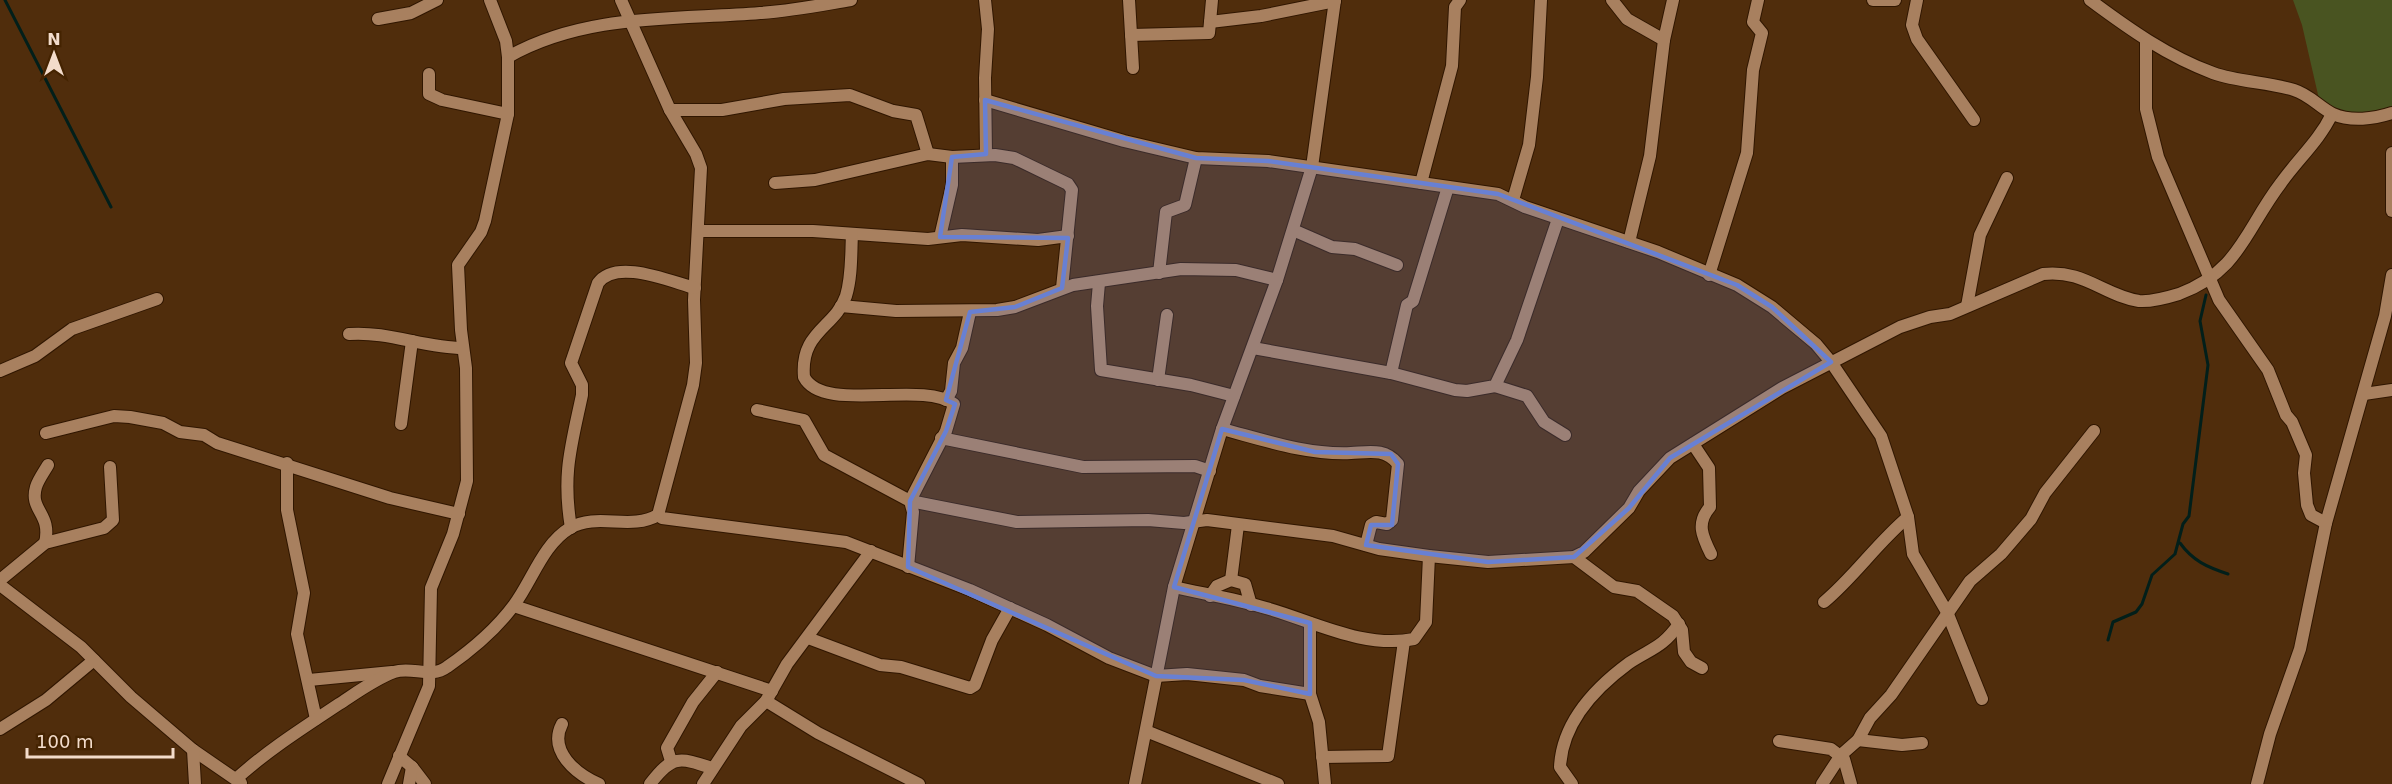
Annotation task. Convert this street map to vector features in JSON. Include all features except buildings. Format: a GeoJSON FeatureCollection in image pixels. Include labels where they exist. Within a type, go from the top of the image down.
{"type":"FeatureCollection","features":[{"type":"Feature","properties":{"kind":"street"},"geometry":{"type":"LineString","coordinates":[[378,19],[411,13],[437,0]]}},
{"type":"Feature","properties":{"kind":"street"},"geometry":{"type":"LineString","coordinates":[[388,784],[424,700],[432,673],[431,588],[459,514],[468,467],[466,368],[458,265],[486,221],[508,114],[506,41],[490,0]]}},
{"type":"Feature","properties":{"kind":"street"},"geometry":{"type":"LineString","coordinates":[[309,680],[396,672],[432,673],[448,667],[514,606],[560,535],[571,528],[596,522],[645,523],[658,515],[693,385],[697,342],[694,288],[700,168],[696,154],[670,110],[621,0]]}},
{"type":"Feature","properties":{"kind":"street"},"geometry":{"type":"LineString","coordinates":[[759,0],[759,13]]}},
{"type":"Feature","properties":{"kind":"street"},"geometry":{"type":"LineString","coordinates":[[508,57],[527,46],[630,19],[759,13],[801,4],[851,0]]}},
{"type":"Feature","properties":{"kind":"street"},"geometry":{"type":"LineString","coordinates":[[985,0],[988,29],[985,100],[986,154]]}},
{"type":"Feature","properties":{"kind":"street"},"geometry":{"type":"LineString","coordinates":[[1129,0],[1133,68]]}},
{"type":"Feature","properties":{"kind":"street"},"geometry":{"type":"LineString","coordinates":[[1131,35],[1209,33],[1212,0]]}},
{"type":"Feature","properties":{"kind":"street"},"geometry":{"type":"LineString","coordinates":[[1421,183],[1452,66],[1455,7],[1460,0]]}},
{"type":"Feature","properties":{"kind":"street"},"geometry":{"type":"LineString","coordinates":[[1513,200],[1529,145],[1537,78],[1541,0]]}},
{"type":"Feature","properties":{"kind":"street"},"geometry":{"type":"LineString","coordinates":[[1612,0],[1627,19],[1664,40]]}},
{"type":"Feature","properties":{"kind":"street"},"geometry":{"type":"LineString","coordinates":[[1629,242],[1650,156],[1664,40],[1673,0]]}},
{"type":"Feature","properties":{"kind":"street"},"geometry":{"type":"LineString","coordinates":[[1709,275],[1747,153],[1755,53],[1762,33],[1753,22],[1758,0]]}},
{"type":"Feature","properties":{"kind":"street"},"geometry":{"type":"LineString","coordinates":[[1874,0],[1895,0]]}},
{"type":"Feature","properties":{"kind":"street"},"geometry":{"type":"LineString","coordinates":[[1901,0],[1917,1],[1912,25],[1917,39],[1974,120]]}},
{"type":"Feature","properties":{"kind":"street"},"geometry":{"type":"LineString","coordinates":[[2090,0],[2146,41],[2215,74],[2307,94],[2332,114],[2349,118],[2369,118],[2392,113]]}},
{"type":"Feature","properties":{"kind":"street"},"geometry":{"type":"LineString","coordinates":[[1136,784],[1174,588],[1222,429],[1277,280],[1312,167],[1335,1],[1261,16],[1210,22]]}},
{"type":"Feature","properties":{"kind":"street"},"geometry":{"type":"LineString","coordinates":[[2146,41],[2146,110],[2151,137],[2225,312],[2268,370],[2286,415],[2292,423],[2306,455],[2304,473],[2307,505],[2311,515],[2326,524]]}},
{"type":"Feature","properties":{"kind":"street"},"geometry":{"type":"LineString","coordinates":[[429,74],[429,94],[442,100],[508,114]]}},
{"type":"Feature","properties":{"kind":"street"},"geometry":{"type":"LineString","coordinates":[[670,110],[722,110],[784,99],[850,95],[893,111],[916,115],[928,154]]}},
{"type":"Feature","properties":{"kind":"street"},"geometry":{"type":"LineString","coordinates":[[985,100],[1124,141],[1196,158],[1268,161],[1498,194],[1558,219],[1597,230],[1737,285],[1772,308],[1816,344],[1831,362],[1881,436],[1908,517],[1913,554],[1947,612],[1982,699]]}},
{"type":"Feature","properties":{"kind":"street"},"geometry":{"type":"LineString","coordinates":[[757,410],[804,420],[824,455],[910,501],[1000,520],[1033,523],[1107,520],[1184,523],[1194,521],[1333,536],[1366,546],[1488,562],[1574,557],[1584,552],[1629,507],[1640,491],[1670,458],[1782,388],[1900,327],[1930,317],[1950,314],[2043,274],[2055,273],[2094,282],[2111,292],[2139,301],[2164,299],[2202,285],[2222,270],[2239,251],[2267,202],[2322,135],[2332,114]]}},
{"type":"Feature","properties":{"kind":"street"},"geometry":{"type":"LineString","coordinates":[[2392,153],[2392,211]]}},
{"type":"Feature","properties":{"kind":"street"},"geometry":{"type":"LineString","coordinates":[[775,183],[815,180],[889,161],[928,154],[952,157],[986,154],[1030,164],[1070,187],[1068,236],[1062,288]]}},
{"type":"Feature","properties":{"kind":"street"},"geometry":{"type":"LineString","coordinates":[[940,237],[952,185],[952,157]]}},
{"type":"Feature","properties":{"kind":"street"},"geometry":{"type":"LineString","coordinates":[[1159,273],[1166,212],[1185,206],[1196,158]]}},
{"type":"Feature","properties":{"kind":"street"},"geometry":{"type":"LineString","coordinates":[[1967,306],[1980,235],[2007,178]]}},
{"type":"Feature","properties":{"kind":"street"},"geometry":{"type":"LineString","coordinates":[[1391,373],[1407,304],[1413,301],[1448,187]]}},
{"type":"Feature","properties":{"kind":"street"},"geometry":{"type":"LineString","coordinates":[[1495,386],[1517,340],[1558,219]]}},
{"type":"Feature","properties":{"kind":"street"},"geometry":{"type":"LineString","coordinates":[[1293,230],[1332,247],[1375,254],[1397,265]]}},
{"type":"Feature","properties":{"kind":"street"},"geometry":{"type":"LineString","coordinates":[[698,231],[813,231],[928,239],[962,235],[1038,240],[1068,236]]}},
{"type":"Feature","properties":{"kind":"street"},"geometry":{"type":"LineString","coordinates":[[852,234],[850,277],[841,306],[809,343],[804,372],[810,386],[833,394],[916,396],[946,400],[952,402],[954,407],[910,501],[913,512],[908,567]]}},
{"type":"Feature","properties":{"kind":"street"},"geometry":{"type":"LineString","coordinates":[[841,306],[896,311],[970,312],[1015,307],[1062,288],[1209,268],[1236,270],[1277,280]]}},
{"type":"Feature","properties":{"kind":"street"},"geometry":{"type":"LineString","coordinates":[[571,528],[566,471],[582,395],[582,385],[571,363],[598,283],[604,275],[614,271],[639,273],[694,288]]}},
{"type":"Feature","properties":{"kind":"street"},"geometry":{"type":"LineString","coordinates":[[2257,784],[2270,734],[2303,640],[2326,524],[2385,316],[2392,275]]}},
{"type":"Feature","properties":{"kind":"street"},"geometry":{"type":"LineString","coordinates":[[1099,283],[1097,306],[1101,370],[1234,396]]}},
{"type":"Feature","properties":{"kind":"street"},"geometry":{"type":"LineString","coordinates":[[0,371],[35,356],[72,329],[157,299]]}},
{"type":"Feature","properties":{"kind":"street"},"geometry":{"type":"LineString","coordinates":[[946,400],[951,391],[954,363],[962,348],[970,312]]}},
{"type":"Feature","properties":{"kind":"street"},"geometry":{"type":"LineString","coordinates":[[1158,380],[1167,315]]}},
{"type":"Feature","properties":{"kind":"street"},"geometry":{"type":"LineString","coordinates":[[349,334],[371,333],[463,348]]}},
{"type":"Feature","properties":{"kind":"street"},"geometry":{"type":"LineString","coordinates":[[401,424],[412,341]]}},
{"type":"Feature","properties":{"kind":"street"},"geometry":{"type":"LineString","coordinates":[[1253,348],[1391,373],[1455,390],[1467,391],[1495,386],[1527,396],[1544,423],[1565,435]]}},
{"type":"Feature","properties":{"kind":"street"},"geometry":{"type":"LineString","coordinates":[[2364,394],[2392,390]]}},
{"type":"Feature","properties":{"kind":"street"},"geometry":{"type":"LineString","coordinates":[[46,433],[114,416],[163,423],[180,432],[204,435],[217,443],[287,463],[390,498],[459,514]]}},
{"type":"Feature","properties":{"kind":"street"},"geometry":{"type":"LineString","coordinates":[[1222,429],[1315,452],[1391,454],[1398,464],[1392,520],[1388,524],[1376,522],[1371,525],[1366,546]]}},
{"type":"Feature","properties":{"kind":"street"},"geometry":{"type":"LineString","coordinates":[[1821,784],[1841,755],[1858,740],[1870,718],[1891,695],[1970,581],[2001,554],[2031,519],[2045,493],[2094,431]]}},
{"type":"Feature","properties":{"kind":"street"},"geometry":{"type":"LineString","coordinates":[[941,438],[1083,467],[1196,466],[1210,471]]}},
{"type":"Feature","properties":{"kind":"street"},"geometry":{"type":"LineString","coordinates":[[1693,444],[1709,468],[1710,507],[1701,517],[1700,528],[1711,554]]}},
{"type":"Feature","properties":{"kind":"street"},"geometry":{"type":"LineString","coordinates":[[287,463],[287,510],[304,593],[297,634],[316,719]]}},
{"type":"Feature","properties":{"kind":"street"},"geometry":{"type":"LineString","coordinates":[[45,543],[47,522],[34,503],[36,487],[48,465]]}},
{"type":"Feature","properties":{"kind":"street"},"geometry":{"type":"LineString","coordinates":[[0,580],[45,543],[104,528],[113,520],[110,467]]}},
{"type":"Feature","properties":{"kind":"street"},"geometry":{"type":"LineString","coordinates":[[658,515],[662,519],[827,538],[871,551],[1010,608],[1109,658],[1156,676],[1187,674],[1244,680],[1260,686],[1310,694]]}},
{"type":"Feature","properties":{"kind":"street"},"geometry":{"type":"LineString","coordinates":[[1824,602],[1883,538],[1908,517]]}},
{"type":"Feature","properties":{"kind":"street"},"geometry":{"type":"LineString","coordinates":[[1231,580],[1238,525]]}},
{"type":"Feature","properties":{"kind":"street"},"geometry":{"type":"LineString","coordinates":[[703,784],[741,726],[769,696],[788,664],[871,551]]}},
{"type":"Feature","properties":{"kind":"street"},"geometry":{"type":"LineString","coordinates":[[1174,588],[1251,605],[1364,639],[1404,641],[1414,639],[1426,622],[1429,556]]}},
{"type":"Feature","properties":{"kind":"street"},"geometry":{"type":"LineString","coordinates":[[1574,557],[1614,587],[1637,591],[1673,616],[1679,624],[1684,652],[1691,662],[1702,668]]}},
{"type":"Feature","properties":{"kind":"street"},"geometry":{"type":"LineString","coordinates":[[1210,596],[1217,586],[1231,580],[1245,584],[1251,605]]}},
{"type":"Feature","properties":{"kind":"street"},"geometry":{"type":"LineString","coordinates":[[0,585],[52,622],[131,697],[193,750],[239,781],[264,754],[316,719],[396,672]]}},
{"type":"Feature","properties":{"kind":"street"},"geometry":{"type":"LineString","coordinates":[[514,606],[717,672],[769,696],[818,733],[920,784]]}},
{"type":"Feature","properties":{"kind":"street"},"geometry":{"type":"LineString","coordinates":[[808,638],[880,665],[901,668],[970,688],[975,685],[992,640],[1010,608]]}},
{"type":"Feature","properties":{"kind":"street"},"geometry":{"type":"LineString","coordinates":[[1310,623],[1310,694],[1318,722],[1325,784]]}},
{"type":"Feature","properties":{"kind":"street"},"geometry":{"type":"LineString","coordinates":[[1572,784],[1560,767],[1566,734],[1571,725],[1588,701],[1609,679],[1662,645],[1679,624]]}},
{"type":"Feature","properties":{"kind":"street"},"geometry":{"type":"LineString","coordinates":[[1322,757],[1388,756],[1404,641]]}},
{"type":"Feature","properties":{"kind":"street"},"geometry":{"type":"LineString","coordinates":[[0,729],[46,700],[94,660]]}},
{"type":"Feature","properties":{"kind":"street"},"geometry":{"type":"LineString","coordinates":[[671,761],[667,748],[693,702],[717,672]]}},
{"type":"Feature","properties":{"kind":"street"},"geometry":{"type":"LineString","coordinates":[[562,724],[557,743],[570,765],[580,774],[599,784]]}},
{"type":"Feature","properties":{"kind":"street"},"geometry":{"type":"LineString","coordinates":[[1146,731],[1278,784]]}},
{"type":"Feature","properties":{"kind":"street"},"geometry":{"type":"LineString","coordinates":[[1858,740],[1902,745],[1922,743]]}},
{"type":"Feature","properties":{"kind":"street"},"geometry":{"type":"LineString","coordinates":[[1779,741],[1832,749],[1841,755],[1851,784]]}},
{"type":"Feature","properties":{"kind":"street"},"geometry":{"type":"LineString","coordinates":[[193,750],[195,784]]}},
{"type":"Feature","properties":{"kind":"street"},"geometry":{"type":"LineString","coordinates":[[399,756],[412,767],[425,784]]}},
{"type":"Feature","properties":{"kind":"street"},"geometry":{"type":"LineString","coordinates":[[650,784],[661,769],[671,761],[680,759],[712,768]]}},
{"type":"Feature","properties":{"kind":"street"},"geometry":{"type":"LineString","coordinates":[[409,784],[412,767]]}},
{"type":"Feature","properties":{"kind":"highlighted area"},"geometry":{"type":"Polygon","coordinates":[[[985,100],[1196,158],[1268,161],[1498,194],[1737,285],[1772,307],[1831,362],[1670,458],[1629,508],[1574,557],[1488,562],[1366,545],[1371,525],[1392,525],[1398,464],[1391,454],[1315,452],[1222,429],[1174,587],[1310,623],[1310,694],[1244,680],[1156,676],[908,567],[910,501],[946,431],[955,404],[946,400],[970,312],[1015,307],[1062,288],[1068,238],[940,237],[952,157],[986,154],[985,100]]]}},
{"type":"Feature","properties":{"kind":"green space"},"geometry":{"type":"Polygon","coordinates":[[[2293,0],[2392,0],[2392,109],[2372,113],[2354,113],[2337,109],[2319,99],[2302,25],[2293,0]]]}},
{"type":"Feature","properties":{"kind":"waterway"},"geometry":{"type":"LineString","coordinates":[[5,0],[111,207]]}},
{"type":"Feature","properties":{"kind":"waterway"},"geometry":{"type":"LineString","coordinates":[[2108,640],[2113,622],[2136,612],[2142,604],[2152,575],[2175,554],[2183,524],[2189,516],[2208,365],[2200,321],[2206,295]]}},
{"type":"Feature","properties":{"kind":"waterway"},"geometry":{"type":"LineString","coordinates":[[2180,543],[2201,563],[2228,574]]}}]}
